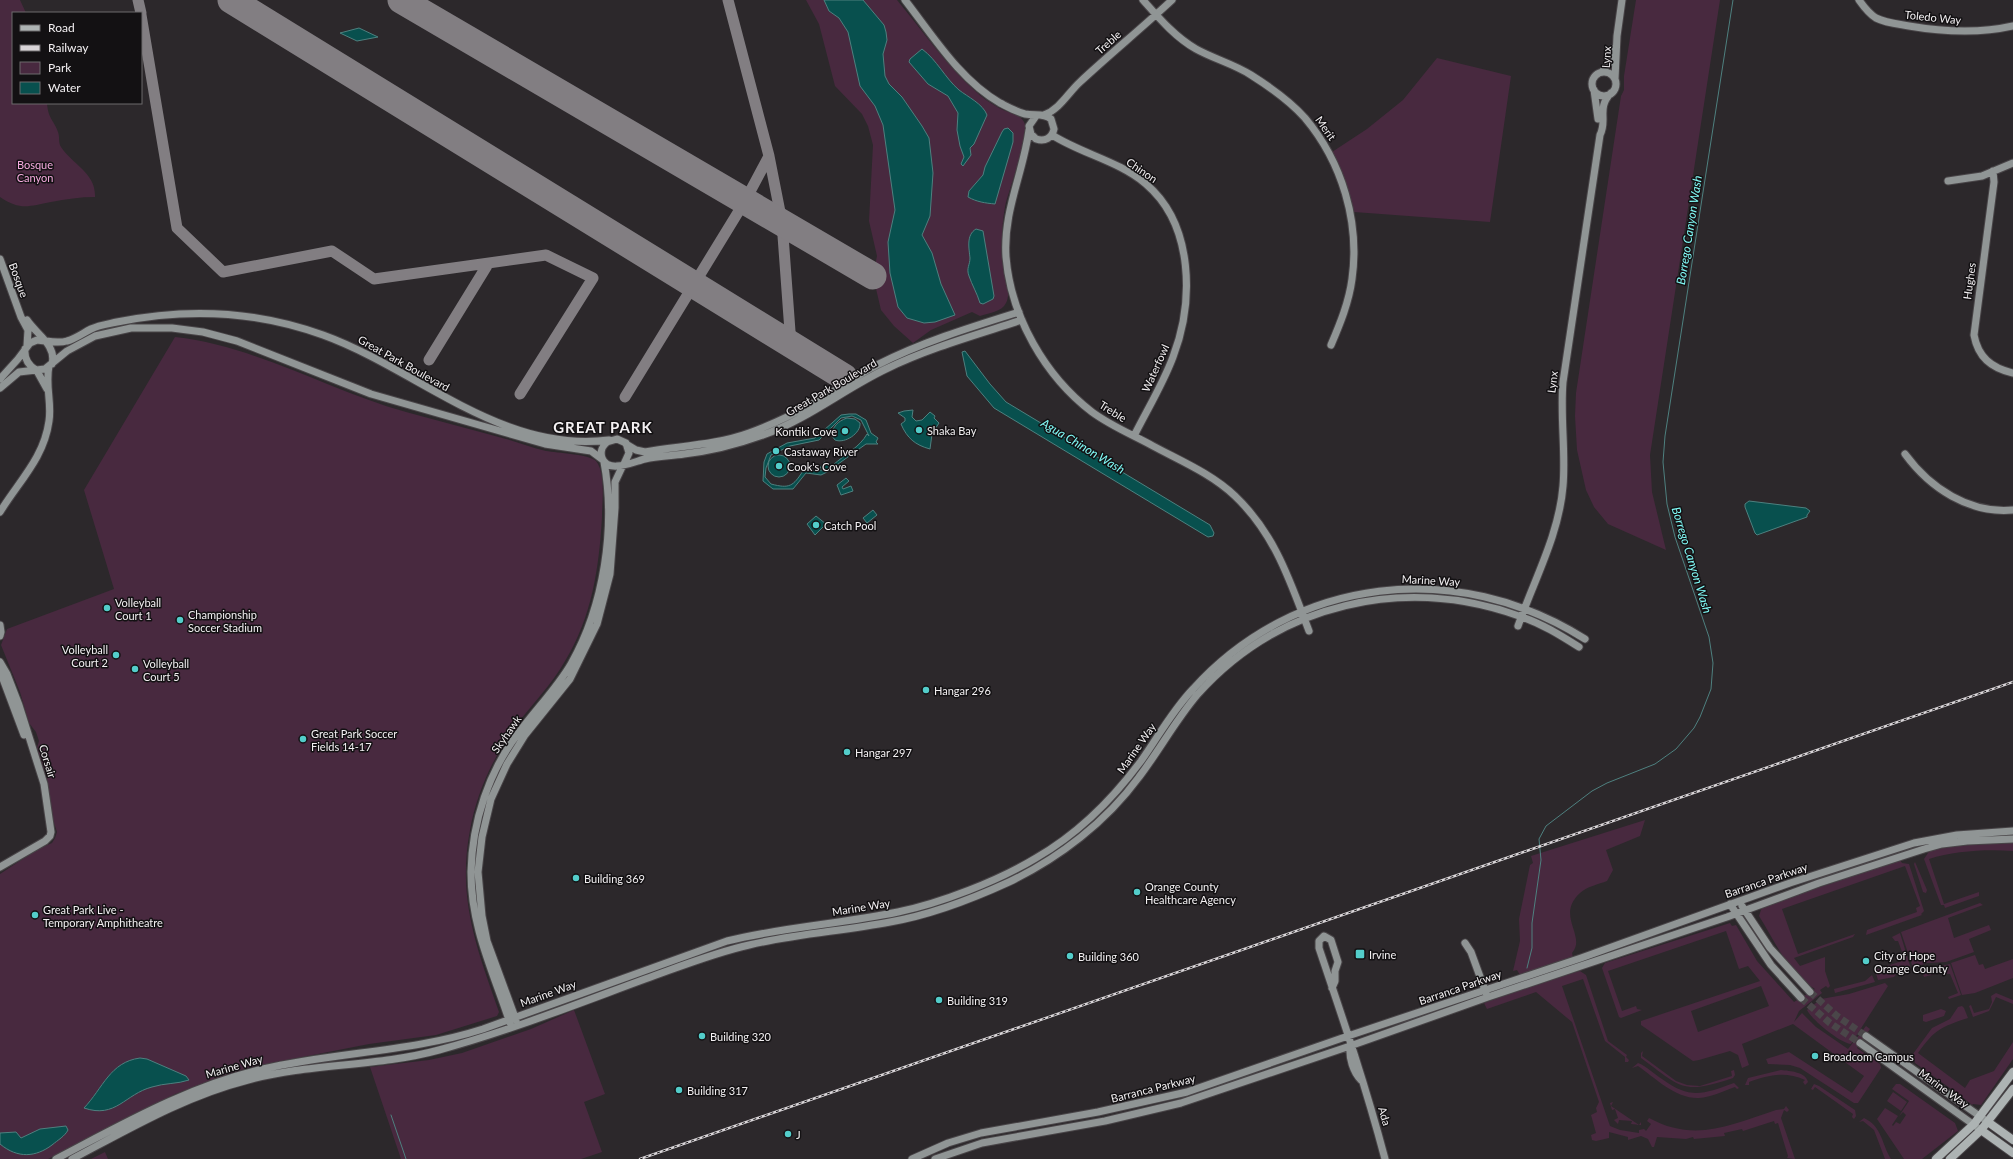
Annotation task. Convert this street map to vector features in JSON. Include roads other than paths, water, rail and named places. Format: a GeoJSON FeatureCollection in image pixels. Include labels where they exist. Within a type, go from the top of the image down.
{"type":"FeatureCollection","features":[{"type":"Feature","properties":{"kind":"main road"},"geometry":{"type":"LineString","coordinates":[[905,0],[966,76],[988,95],[1018,111],[1036,116],[1044,115],[1051,119],[1054,123],[1052,135],[1043,140],[1036,139],[1018,111]]}},
{"type":"Feature","properties":{"kind":"main road","name":"Merit"},"geometry":{"type":"LineString","coordinates":[[1143,0],[1189,44],[1250,74],[1287,100],[1305,118],[1328,150],[1346,194],[1354,240],[1352,274],[1348,300],[1331,345]]}},
{"type":"Feature","properties":{"kind":"main road","name":"Treble"},"geometry":{"type":"LineString","coordinates":[[1044,115],[1052,111],[1079,84],[1172,0]]}},
{"type":"Feature","properties":{"kind":"main road","name":"Lynx"},"geometry":{"type":"LineString","coordinates":[[1615,79],[1617,36],[1622,0]]}},
{"type":"Feature","properties":{"kind":"main road","name":"Toledo Way"},"geometry":{"type":"LineString","coordinates":[[1859,0],[1864,9],[1876,18],[1886,22],[1936,30],[1962,32],[2013,26]]}},
{"type":"Feature","properties":{"kind":"main road","name":"Lynx"},"geometry":{"type":"LineString","coordinates":[[1602,72],[1610,62],[1617,36]]}},
{"type":"Feature","properties":{"kind":"main road"},"geometry":{"type":"LineString","coordinates":[[1608,72],[1615,79],[1615,87],[1611,93],[1600,95],[1594,90],[1593,79],[1597,74],[1608,72]]}},
{"type":"Feature","properties":{"kind":"main road","name":"Lynx"},"geometry":{"type":"LineString","coordinates":[[1518,626],[1552,538],[1562,498],[1564,460],[1561,402],[1563,382],[1600,135],[1594,90]]}},
{"type":"Feature","properties":{"kind":"main road","name":"Lynx"},"geometry":{"type":"LineString","coordinates":[[1600,135],[1603,131],[1603,105],[1611,93]]}},
{"type":"Feature","properties":{"kind":"main road","name":"Treble"},"geometry":{"type":"LineString","coordinates":[[1054,123],[1062,102]]}},
{"type":"Feature","properties":{"kind":"main road"},"geometry":{"type":"LineString","coordinates":[[1029,128],[1036,116]]}},
{"type":"Feature","properties":{"kind":"main road","name":"Treble"},"geometry":{"type":"LineString","coordinates":[[1029,128],[1025,155],[1011,202],[1006,233],[1006,259],[1022,320],[1052,374],[1092,412],[1204,473],[1235,496],[1259,523],[1274,545],[1309,631]]}},
{"type":"Feature","properties":{"kind":"main road","name":"Chinon"},"geometry":{"type":"LineString","coordinates":[[1052,135],[1134,175],[1157,194],[1172,216],[1182,243],[1186,268],[1185,304]]}},
{"type":"Feature","properties":{"kind":"main road","name":"Treble"},"geometry":{"type":"LineString","coordinates":[[1025,155],[1036,139]]}},
{"type":"Feature","properties":{"kind":"main road"},"geometry":{"type":"LineString","coordinates":[[1948,181],[1976,177],[2013,163]]}},
{"type":"Feature","properties":{"kind":"main road","name":"Hughes"},"geometry":{"type":"LineString","coordinates":[[1994,171],[1994,182],[1974,335],[1976,346],[1987,362],[1996,368],[2013,372]]}},
{"type":"Feature","properties":{"kind":"main road","name":"Bosque"},"geometry":{"type":"LineString","coordinates":[[0,258],[18,308],[28,330],[26,347]]}},
{"type":"Feature","properties":{"kind":"main road","name":"Waterfowl"},"geometry":{"type":"LineString","coordinates":[[1134,436],[1174,357],[1179,341],[1185,304]]}},
{"type":"Feature","properties":{"kind":"main road","name":"Bosque"},"geometry":{"type":"LineString","coordinates":[[18,308],[34,330],[45,341]]}},
{"type":"Feature","properties":{"kind":"main road","name":"Great Park Boulevard"},"geometry":{"type":"LineString","coordinates":[[626,443],[636,450],[645,452],[712,443],[747,433],[782,419],[812,404],[892,358],[974,326],[1019,312]]}},
{"type":"Feature","properties":{"kind":"main road","name":"Great Park Boulevard"},"geometry":{"type":"LineString","coordinates":[[45,341],[68,341],[101,326],[167,315],[218,314],[254,318],[310,331],[346,344],[383,362],[464,408],[514,428],[534,434],[578,442],[609,440]]}},
{"type":"Feature","properties":{"kind":"main road","name":"Great Park Boulevard"},"geometry":{"type":"LineString","coordinates":[[624,464],[651,457],[716,450],[765,435],[802,417],[885,369],[947,344],[1022,320]]}},
{"type":"Feature","properties":{"kind":"main road"},"geometry":{"type":"LineString","coordinates":[[0,388],[19,372],[36,370],[50,365],[79,343],[111,332],[154,327],[203,332],[237,341],[371,394],[545,444],[588,450],[604,461],[613,467],[624,464],[629,453],[626,443],[617,439],[609,440],[602,448],[601,453],[604,461]]}},
{"type":"Feature","properties":{"kind":"main road"},"geometry":{"type":"LineString","coordinates":[[0,379],[26,347],[33,341],[45,341],[51,347],[53,354],[50,365],[48,390],[49,421],[43,446],[32,467],[0,512]]}},
{"type":"Feature","properties":{"kind":"main road"},"geometry":{"type":"LineString","coordinates":[[26,347],[25,354],[28,363],[36,370],[48,390]]}},
{"type":"Feature","properties":{"kind":"main road"},"geometry":{"type":"LineString","coordinates":[[1905,454],[1924,477],[1956,499],[1980,507],[2013,510]]}},
{"type":"Feature","properties":{"kind":"main road","name":"Skyhawk"},"geometry":{"type":"LineString","coordinates":[[515,1026],[483,950],[474,909],[471,871],[475,832],[490,783],[505,753],[519,732],[564,676],[580,647],[589,625],[599,592],[604,560],[609,488],[604,461]]}},
{"type":"Feature","properties":{"kind":"main road","name":"Skyhawk"},"geometry":{"type":"LineString","coordinates":[[512,1018],[487,941],[482,916],[478,872],[482,837],[491,799],[507,764],[525,735],[570,679],[597,624],[610,574],[616,477],[624,464]]}},
{"type":"Feature","properties":{"kind":"main road","name":"Marine Way"},"geometry":{"type":"LineString","coordinates":[[56,1159],[161,1104],[237,1075],[284,1064],[445,1040],[512,1018],[727,941],[768,932],[898,912],[945,898],[1006,874],[1036,858],[1063,840],[1090,819],[1117,792],[1142,760],[1177,708],[1204,676],[1225,657],[1254,636],[1301,611],[1324,602],[1354,595],[1394,589],[1436,589],[1466,593],[1524,608],[1549,618],[1585,639]]}},
{"type":"Feature","properties":{"kind":"main road","name":"Marine Way"},"geometry":{"type":"LineString","coordinates":[[72,1159],[176,1105],[250,1079],[426,1053],[515,1026],[718,953],[766,941],[896,921],[943,907],[1009,882],[1055,856],[1082,836],[1124,797],[1190,705],[1220,672],[1259,643],[1304,619],[1345,605],[1372,600],[1417,596],[1453,598],[1481,604],[1521,616],[1545,627],[1579,647]]}},
{"type":"Feature","properties":{"kind":"main road"},"geometry":{"type":"LineString","coordinates":[[0,625],[2,632],[0,636]]}},
{"type":"Feature","properties":{"kind":"main road","name":"Corsair"},"geometry":{"type":"LineString","coordinates":[[0,662],[7,674],[19,705],[44,784],[51,832],[48,839],[0,867]]}},
{"type":"Feature","properties":{"kind":"main road","name":"Corsair"},"geometry":{"type":"LineString","coordinates":[[0,671],[33,762],[45,813],[46,834],[21,854]]}},
{"type":"Feature","properties":{"kind":"main road","name":"Barranca Parkway"},"geometry":{"type":"LineString","coordinates":[[936,1159],[951,1152],[982,1143],[1105,1121],[1181,1103],[1350,1046],[1486,993],[1730,904],[1914,843],[1957,835],[2013,831]]}},
{"type":"Feature","properties":{"kind":"main road","name":"Barranca Parkway"},"geometry":{"type":"LineString","coordinates":[[912,1159],[948,1143],[981,1133],[1142,1103],[1187,1092],[1348,1036],[1736,913],[1826,881],[1924,849],[1942,844],[1967,841],[2013,839]]}},
{"type":"Feature","properties":{"kind":"main road"},"geometry":{"type":"LineString","coordinates":[[1739,901],[1770,948],[1810,992]]}},
{"type":"Feature","properties":{"kind":"main road"},"geometry":{"type":"LineString","coordinates":[[1730,904],[1771,965],[1801,998]]}},
{"type":"Feature","properties":{"kind":"main road"},"geometry":{"type":"LineString","coordinates":[[846,921],[847,929]]}},
{"type":"Feature","properties":{"kind":"main road","name":"Ada"},"geometry":{"type":"LineString","coordinates":[[1332,988],[1335,981],[1335,971],[1338,962],[1332,940],[1324,936],[1320,940],[1319,948],[1332,988],[1348,1036],[1350,1056],[1374,1115],[1385,1159]]}},
{"type":"Feature","properties":{"kind":"main road"},"geometry":{"type":"LineString","coordinates":[[1465,943],[1471,952],[1486,993]]}},
{"type":"Feature","properties":{"kind":"main road","name":"Marine Way"},"geometry":{"type":"LineString","coordinates":[[1866,1036],[2013,1140]]}},
{"type":"Feature","properties":{"kind":"main road","name":"Marine Way"},"geometry":{"type":"LineString","coordinates":[[1860,1043],[2013,1153]]}},
{"type":"Feature","properties":{"kind":"main road"},"geometry":{"type":"LineString","coordinates":[[1246,1072],[1248,1080]]}},
{"type":"Feature","properties":{"kind":"main road"},"geometry":{"type":"LineString","coordinates":[[1936,1159],[1974,1124],[2013,1072]]}},
{"type":"Feature","properties":{"kind":"main road"},"geometry":{"type":"LineString","coordinates":[[1950,1159],[1981,1130],[2013,1089]]}},
{"type":"Feature","properties":{"kind":"water"},"geometry":{"type":"Polygon","coordinates":[[[824,0],[863,0],[884,25],[887,40],[883,54],[885,76],[889,84],[902,97],[929,138],[933,173],[930,216],[922,235],[932,253],[941,284],[955,315],[935,322],[924,323],[907,318],[898,307],[890,273],[888,242],[895,210],[883,125],[875,106],[860,86],[848,32],[839,18],[829,11],[824,0]]]}},
{"type":"Feature","properties":{"kind":"water"},"geometry":{"type":"Polygon","coordinates":[[[359,28],[378,37],[357,41],[340,33],[359,28]]]}},
{"type":"Feature","properties":{"kind":"water"},"geometry":{"type":"Polygon","coordinates":[[[922,49],[932,58],[954,85],[979,104],[987,115],[974,144],[970,148],[971,155],[963,166],[961,164],[964,157],[957,130],[958,113],[948,96],[928,84],[909,62],[910,59],[922,49]]]}},
{"type":"Feature","properties":{"kind":"water"},"geometry":{"type":"Polygon","coordinates":[[[1008,128],[1013,133],[1013,142],[995,204],[981,202],[968,197],[969,191],[983,175],[985,167],[1002,132],[1004,129],[1008,128]]]}},
{"type":"Feature","properties":{"kind":"water"},"geometry":{"type":"Polygon","coordinates":[[[976,229],[983,231],[994,296],[993,299],[983,304],[980,303],[968,273],[970,258],[969,238],[976,229]]]}},
{"type":"Feature","properties":{"kind":"water"},"geometry":{"type":"Polygon","coordinates":[[[965,351],[1006,402],[1210,525],[1214,533],[1213,536],[1208,537],[994,408],[967,376],[962,352],[965,351]]]}},
{"type":"Feature","properties":{"kind":"water","name":"Shaka Bay"},"geometry":{"type":"Polygon","coordinates":[[[913,410],[912,417],[916,421],[922,420],[930,412],[935,416],[934,418],[939,423],[932,434],[930,449],[912,440],[901,424],[905,421],[905,418],[898,413],[913,410]]]}},
{"type":"Feature","properties":{"kind":"water","name":"Castaway River"},"geometry":{"type":"Polygon","coordinates":[[[856,414],[866,420],[871,433],[878,438],[876,442],[878,444],[866,444],[821,475],[806,473],[793,489],[773,489],[763,481],[764,462],[767,454],[787,443],[815,438],[841,415],[856,414]],[[852,416],[841,418],[819,440],[790,446],[771,455],[766,468],[765,477],[771,484],[787,486],[793,483],[803,471],[824,470],[824,468],[820,468],[824,462],[833,465],[856,447],[867,434],[869,436],[861,420],[852,416]]]}},
{"type":"Feature","properties":{"kind":"water","name":"Kontiki Cove"},"geometry":{"type":"Polygon","coordinates":[[[847,418],[855,419],[860,423],[860,427],[852,437],[839,441],[835,440],[832,436],[834,427],[847,418]]]}},
{"type":"Feature","properties":{"kind":"water","name":"Cook's Cove"},"geometry":{"type":"Polygon","coordinates":[[[779,455],[787,458],[790,466],[787,474],[779,477],[771,474],[768,466],[771,458],[779,455]]]}},
{"type":"Feature","properties":{"kind":"water","name":"Catch Pool"},"geometry":{"type":"Polygon","coordinates":[[[846,478],[849,481],[842,487],[843,489],[851,486],[853,491],[841,495],[837,485],[846,478]]]}},
{"type":"Feature","properties":{"kind":"water"},"geometry":{"type":"Polygon","coordinates":[[[1749,501],[1806,508],[1810,511],[1807,517],[1757,535],[1745,507],[1745,504],[1749,501]]]}},
{"type":"Feature","properties":{"kind":"water","name":"Catch Pool"},"geometry":{"type":"Polygon","coordinates":[[[873,510],[877,515],[867,523],[863,518],[873,510]]]}},
{"type":"Feature","properties":{"kind":"water","name":"Catch Pool"},"geometry":{"type":"Polygon","coordinates":[[[816,516],[826,524],[815,535],[807,524],[816,516]]]}},
{"type":"Feature","properties":{"kind":"water"},"geometry":{"type":"Polygon","coordinates":[[[140,1058],[147,1059],[186,1076],[189,1080],[143,1090],[112,1108],[95,1111],[84,1108],[114,1070],[130,1060],[140,1058]]]}},
{"type":"Feature","properties":{"kind":"water"},"geometry":{"type":"Polygon","coordinates":[[[66,1126],[68,1130],[61,1138],[46,1149],[33,1154],[27,1155],[13,1152],[0,1144],[0,1133],[16,1132],[21,1138],[40,1129],[66,1126]]]}},
{"type":"Feature","properties":{"kind":"waterway","name":"Borrego Canyon Wash"},"geometry":{"type":"LineString","coordinates":[[1527,968],[1532,948],[1532,923],[1541,860],[1539,839],[1546,826],[1592,791],[1607,783],[1655,764],[1676,749],[1694,728],[1711,689],[1713,663],[1709,637],[1675,537],[1667,504],[1663,462],[1665,436],[1733,0]]}},
{"type":"Feature","properties":{"kind":"waterway"},"geometry":{"type":"LineString","coordinates":[[391,1115],[406,1159]]}},
{"type":"Feature","properties":{"kind":"tunnel"},"geometry":{"type":"LineString","coordinates":[[1810,992],[1837,1016],[1866,1036]]}},
{"type":"Feature","properties":{"kind":"tunnel"},"geometry":{"type":"LineString","coordinates":[[1801,998],[1830,1023],[1860,1043]]}},
{"type":"Feature","properties":{"kind":"railway"},"geometry":{"type":"LineString","coordinates":[[640,1159],[2013,682]]}},
{"type":"Feature","properties":{"kind":"place","name":"Shaka Bay"},"geometry":{"type":"Point","coordinates":[919,430]}},
{"type":"Feature","properties":{"kind":"place","name":"Kontiki Cove"},"geometry":{"type":"Point","coordinates":[845,431]}},
{"type":"Feature","properties":{"kind":"place","name":"Castaway River"},"geometry":{"type":"Point","coordinates":[776,451]}},
{"type":"Feature","properties":{"kind":"place","name":"Cook's Cove"},"geometry":{"type":"Point","coordinates":[779,466]}},
{"type":"Feature","properties":{"kind":"place","name":"Catch Pool"},"geometry":{"type":"Point","coordinates":[816,525]}},
{"type":"Feature","properties":{"kind":"place","name":"Volleyball Court 1"},"geometry":{"type":"Point","coordinates":[107,608]}},
{"type":"Feature","properties":{"kind":"place","name":"Championship Soccer Stadium"},"geometry":{"type":"Point","coordinates":[180,620]}},
{"type":"Feature","properties":{"kind":"place","name":"Volleyball Court 2"},"geometry":{"type":"Point","coordinates":[116,655]}},
{"type":"Feature","properties":{"kind":"place","name":"Volleyball Court 5"},"geometry":{"type":"Point","coordinates":[135,669]}},
{"type":"Feature","properties":{"kind":"place","name":"Hangar 296"},"geometry":{"type":"Point","coordinates":[926,690]}},
{"type":"Feature","properties":{"kind":"place","name":"Great Park Soccer Fields 14-17"},"geometry":{"type":"Point","coordinates":[303,739]}},
{"type":"Feature","properties":{"kind":"place","name":"Hangar 297"},"geometry":{"type":"Point","coordinates":[847,752]}},
{"type":"Feature","properties":{"kind":"place","name":"Building 369"},"geometry":{"type":"Point","coordinates":[576,878]}},
{"type":"Feature","properties":{"kind":"place","name":"Orange County Healthcare Agency"},"geometry":{"type":"Point","coordinates":[1137,892]}},
{"type":"Feature","properties":{"kind":"place","name":"Great Park Live - Temporary Amphitheatre"},"geometry":{"type":"Point","coordinates":[35,915]}},
{"type":"Feature","properties":{"kind":"place","name":"Irvine"},"geometry":{"type":"Point","coordinates":[1360,954]}},
{"type":"Feature","properties":{"kind":"place","name":"Building 360"},"geometry":{"type":"Point","coordinates":[1070,956]}},
{"type":"Feature","properties":{"kind":"place","name":"City of Hope Orange County"},"geometry":{"type":"Point","coordinates":[1866,961]}},
{"type":"Feature","properties":{"kind":"place","name":"Building 319"},"geometry":{"type":"Point","coordinates":[939,1000]}},
{"type":"Feature","properties":{"kind":"place","name":"Building 320"},"geometry":{"type":"Point","coordinates":[702,1036]}},
{"type":"Feature","properties":{"kind":"place","name":"Broadcom Campus"},"geometry":{"type":"Point","coordinates":[1815,1056]}},
{"type":"Feature","properties":{"kind":"place","name":"Building 317"},"geometry":{"type":"Point","coordinates":[679,1090]}},
{"type":"Feature","properties":{"kind":"place","name":"J"},"geometry":{"type":"Point","coordinates":[788,1134]}},
{"type":"Feature","properties":{"kind":"district","name":"GREAT PARK"},"geometry":{"type":"Point","coordinates":[603,427]}},
{"type":"Feature","properties":{"kind":"park label","name":"Bosque Canyon"},"geometry":{"type":"Point","coordinates":[35,170]}},
{"type":"Feature","properties":{"kind":"water label","name":"Agua Chinon Wash"},"geometry":{"type":"Point","coordinates":[1083,446]}}]}
